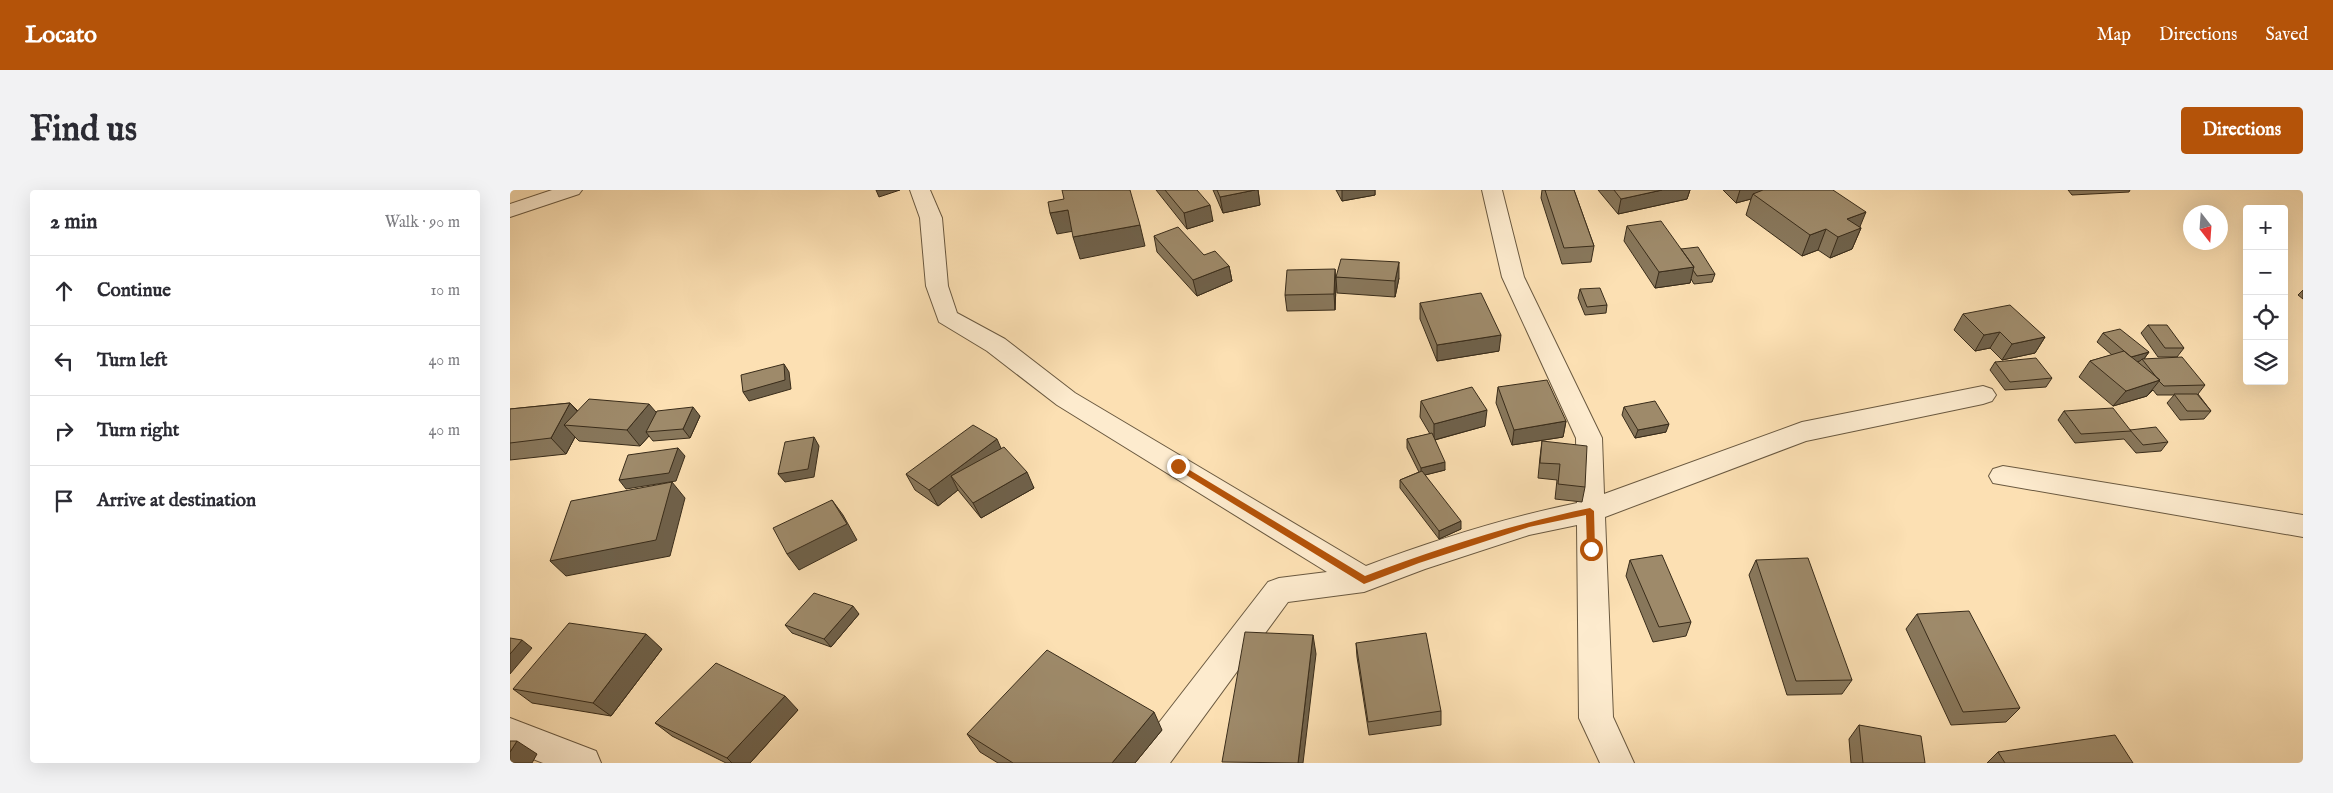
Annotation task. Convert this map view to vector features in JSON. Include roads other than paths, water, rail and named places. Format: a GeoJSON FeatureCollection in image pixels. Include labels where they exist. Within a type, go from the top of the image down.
{"type":"FeatureCollection","features":[{"type":"Feature","properties":{"kind":"street"},"geometry":{"type":"LineString","coordinates":[[510,212],[572,190]]}},
{"type":"Feature","properties":{"kind":"street"},"geometry":{"type":"LineString","coordinates":[[920,190],[931,218],[937,286],[947,317],[996,345],[1066,399],[1364,580]]}},
{"type":"Feature","properties":{"kind":"street"},"geometry":{"type":"LineString","coordinates":[[1492,190],[1513,277],[1589,438],[1596,718],[1617,763]]}},
{"type":"Feature","properties":{"kind":"street"},"geometry":{"type":"LineString","coordinates":[[1149,763],[1279,591],[1364,580],[1416,560],[1529,524],[1590,511],[1802,432],[1983,395]]}},
{"type":"Feature","properties":{"kind":"street"},"geometry":{"type":"LineString","coordinates":[[2003,476],[2303,526]]}},
{"type":"Feature","properties":{"kind":"street"},"geometry":{"type":"LineString","coordinates":[[510,734],[584,763]]}}]}
